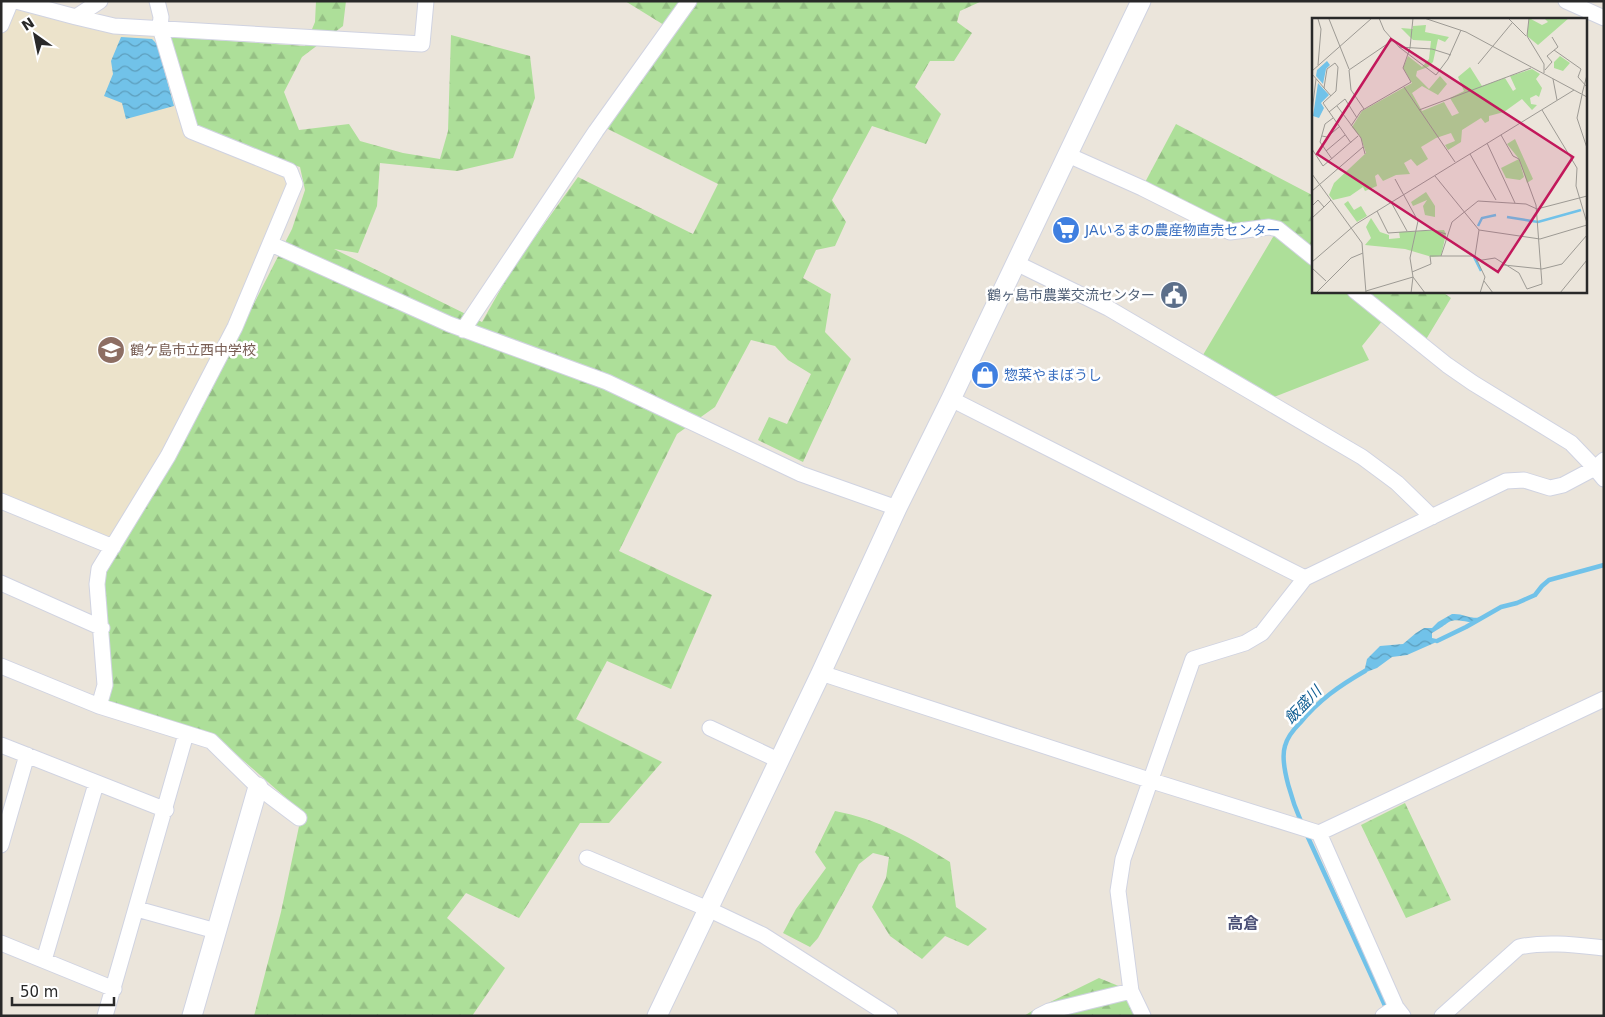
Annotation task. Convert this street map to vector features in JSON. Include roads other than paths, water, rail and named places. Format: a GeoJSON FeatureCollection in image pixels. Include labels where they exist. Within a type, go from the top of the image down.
{"type":"FeatureCollection","features":[{"type":"Feature","properties":{"kind":"street"},"geometry":{"type":"LineString","coordinates":[[1,24],[11,1]]}},
{"type":"Feature","properties":{"kind":"street"},"geometry":{"type":"LineString","coordinates":[[16,1],[114,26],[422,44],[426,1]]}},
{"type":"Feature","properties":{"kind":"street"},"geometry":{"type":"LineString","coordinates":[[76,17],[100,1]]}},
{"type":"Feature","properties":{"kind":"street"},"geometry":{"type":"LineString","coordinates":[[99,706],[105,685],[102,628],[97,584],[99,569],[168,456],[235,327],[295,184],[290,171],[191,131],[160,28],[161,17],[157,1]]}},
{"type":"Feature","properties":{"kind":"street"},"geometry":{"type":"LineString","coordinates":[[463,330],[596,131],[689,1]]}},
{"type":"Feature","properties":{"kind":"street"},"geometry":{"type":"LineString","coordinates":[[658,1016],[897,508],[1141,1]]}},
{"type":"Feature","properties":{"kind":"street"},"geometry":{"type":"LineString","coordinates":[[1566,1],[1604,18]]}},
{"type":"Feature","properties":{"kind":"street"},"geometry":{"type":"LineString","coordinates":[[1068,154],[1230,232],[1269,227],[1278,229],[1312,256]]}},
{"type":"Feature","properties":{"kind":"street"},"geometry":{"type":"LineString","coordinates":[[271,244],[463,330],[607,382],[801,474],[897,508]]}},
{"type":"Feature","properties":{"kind":"street"},"geometry":{"type":"LineString","coordinates":[[1016,262],[1108,308],[1362,457],[1397,483],[1432,517]]}},
{"type":"Feature","properties":{"kind":"street"},"geometry":{"type":"LineString","coordinates":[[1143,1016],[1130,991],[1118,891],[1123,859],[1149,780],[1193,660],[1245,644],[1262,633],[1305,578],[1506,481],[1524,480],[1550,488],[1563,486],[1601,469],[1571,443],[1473,383],[1441,360],[1356,292]]}},
{"type":"Feature","properties":{"kind":"street"},"geometry":{"type":"LineString","coordinates":[[951,399],[1305,578]]}},
{"type":"Feature","properties":{"kind":"street"},"geometry":{"type":"LineString","coordinates":[[1,501],[113,547]]}},
{"type":"Feature","properties":{"kind":"street"},"geometry":{"type":"LineString","coordinates":[[1,583],[102,628]]}},
{"type":"Feature","properties":{"kind":"street"},"geometry":{"type":"LineString","coordinates":[[1,666],[99,706],[211,741],[258,787],[299,818]]}},
{"type":"Feature","properties":{"kind":"street"},"geometry":{"type":"LineString","coordinates":[[821,673],[1318,833],[1604,699]]}},
{"type":"Feature","properties":{"kind":"street"},"geometry":{"type":"LineString","coordinates":[[710,728],[778,760]]}},
{"type":"Feature","properties":{"kind":"street"},"geometry":{"type":"LineString","coordinates":[[105,1016],[166,810],[186,734]]}},
{"type":"Feature","properties":{"kind":"street"},"geometry":{"type":"LineString","coordinates":[[1,745],[166,810]]}},
{"type":"Feature","properties":{"kind":"street"},"geometry":{"type":"LineString","coordinates":[[1,845],[26,755]]}},
{"type":"Feature","properties":{"kind":"street"},"geometry":{"type":"LineString","coordinates":[[44,960],[96,784]]}},
{"type":"Feature","properties":{"kind":"street"},"geometry":{"type":"LineString","coordinates":[[192,1016],[258,787]]}},
{"type":"Feature","properties":{"kind":"street"},"geometry":{"type":"LineString","coordinates":[[1318,833],[1394,1013]]}},
{"type":"Feature","properties":{"kind":"street"},"geometry":{"type":"LineString","coordinates":[[587,858],[708,909],[763,935],[890,1016]]}},
{"type":"Feature","properties":{"kind":"street"},"geometry":{"type":"LineString","coordinates":[[137,909],[216,931]]}},
{"type":"Feature","properties":{"kind":"street"},"geometry":{"type":"LineString","coordinates":[[1,943],[114,989]]}},
{"type":"Feature","properties":{"kind":"street"},"geometry":{"type":"LineString","coordinates":[[1442,1016],[1519,947],[1571,944],[1604,948]]}},
{"type":"Feature","properties":{"kind":"street"},"geometry":{"type":"LineString","coordinates":[[1039,1016],[1049,1011],[1130,991]]}},
{"type":"Feature","properties":{"kind":"water"},"geometry":{"type":"Polygon","coordinates":[[[121,37],[152,39],[157,44],[174,106],[126,119],[122,103],[104,96],[113,74],[111,61],[121,37]]]}},
{"type":"Feature","properties":{"kind":"water"},"geometry":{"type":"Polygon","coordinates":[[[1452,614],[1475,618],[1484,617],[1473,623],[1458,620],[1451,621],[1432,633],[1432,638],[1441,640],[1407,655],[1392,657],[1377,668],[1361,674],[1367,659],[1380,646],[1403,644],[1424,628],[1432,628],[1452,614]]]}},
{"type":"Feature","properties":{"kind":"waterway","name":"飯盛川"},"geometry":{"type":"LineString","coordinates":[[1437,641],[1501,607],[1517,603],[1535,595],[1549,580],[1604,565]]}},
{"type":"Feature","properties":{"kind":"waterway","name":"飯盛川"},"geometry":{"type":"LineString","coordinates":[[1302,824],[1286,774],[1284,763],[1286,743],[1295,728],[1322,700],[1365,671]]}},
{"type":"Feature","properties":{"kind":"waterway","name":"飯盛川"},"geometry":{"type":"LineString","coordinates":[[1306,833],[1387,1010]]}},
{"type":"Feature","properties":{"kind":"place","name":"JAいるまの農産物直売センター"},"geometry":{"type":"Point","coordinates":[1066,230]}},
{"type":"Feature","properties":{"kind":"place","name":"鶴ヶ島市農業交流センター"},"geometry":{"type":"Point","coordinates":[1174,295]}},
{"type":"Feature","properties":{"kind":"place","name":"鶴ケ島市立西中学校"},"geometry":{"type":"Point","coordinates":[111,350]}},
{"type":"Feature","properties":{"kind":"place","name":"惣菜やまぼうし"},"geometry":{"type":"Point","coordinates":[985,375]}},
{"type":"Feature","properties":{"kind":"district","name":"高倉"},"geometry":{"type":"Point","coordinates":[1243,923]}}]}
